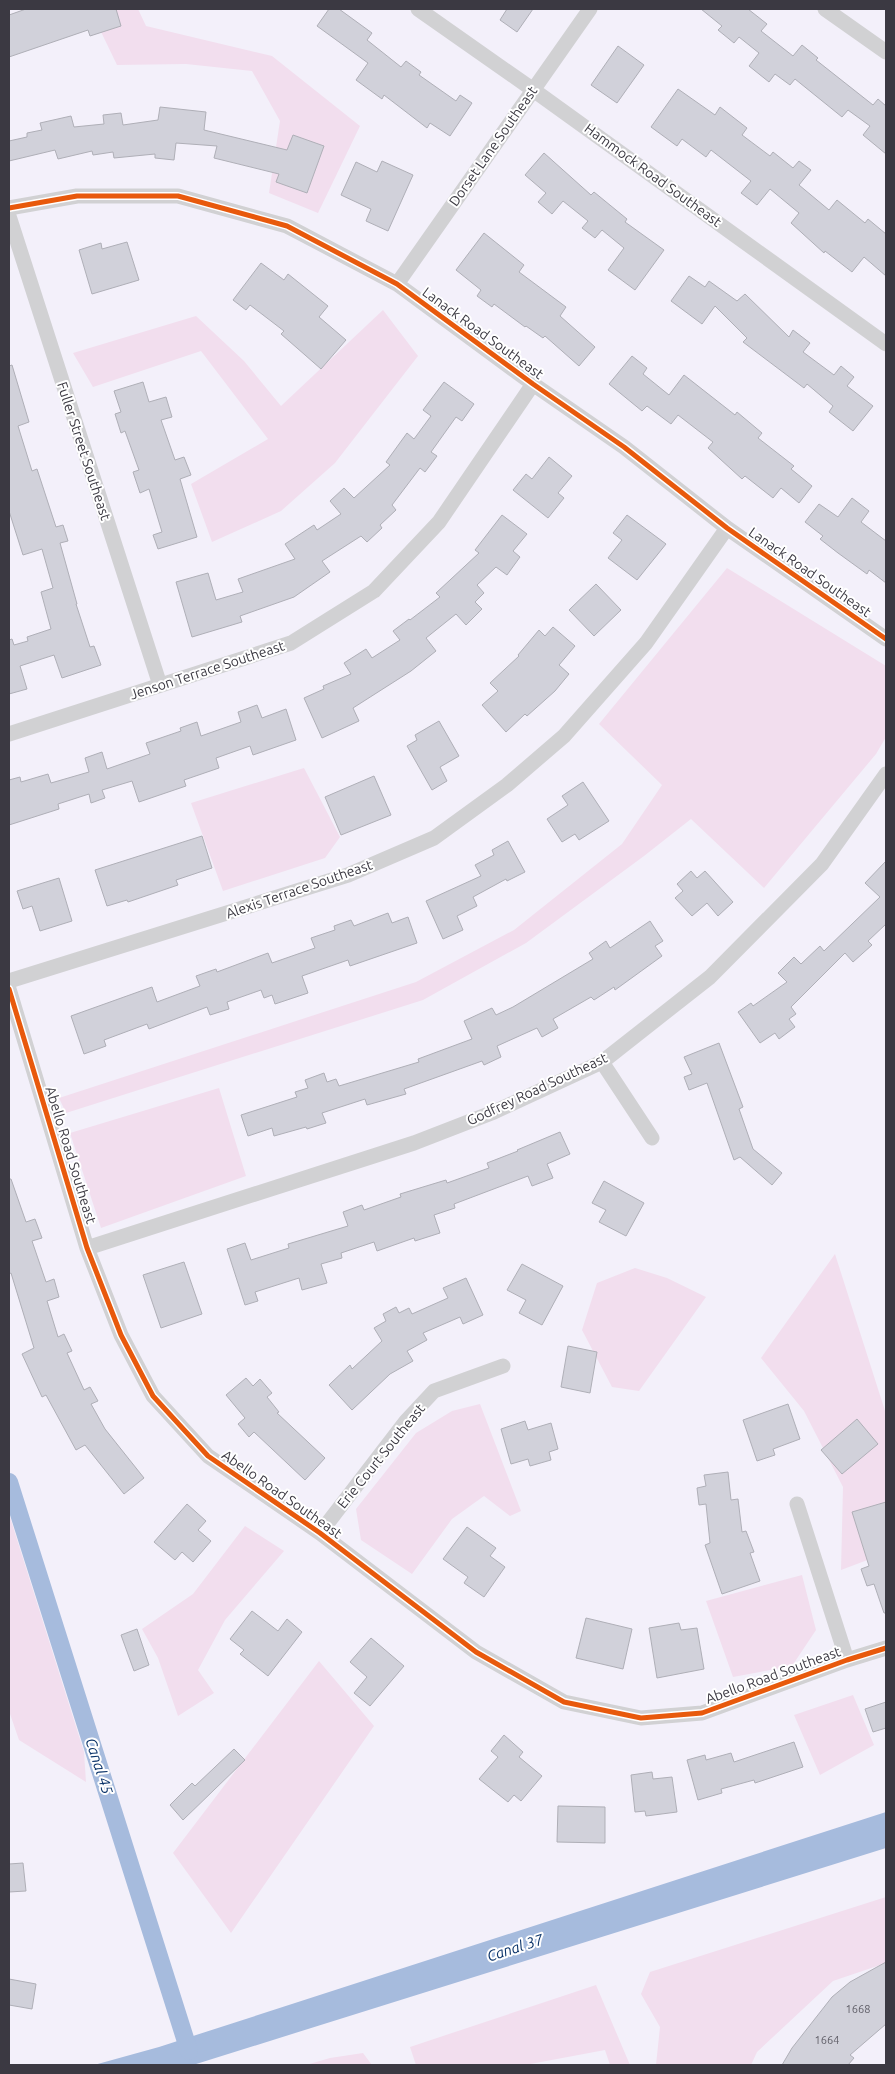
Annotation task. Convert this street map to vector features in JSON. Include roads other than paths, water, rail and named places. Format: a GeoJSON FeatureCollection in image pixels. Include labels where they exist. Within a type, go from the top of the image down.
{"type":"FeatureCollection","features":[{"type":"Feature","properties":{"kind":"street","name":"Hammock Road Southeast"},"geometry":{"type":"LineString","coordinates":[[418,9],[886,344]]}},
{"type":"Feature","properties":{"kind":"street","name":"Dorset Lane Southeast"},"geometry":{"type":"LineString","coordinates":[[397,284],[532,89],[590,9]]}},
{"type":"Feature","properties":{"kind":"street"},"geometry":{"type":"LineString","coordinates":[[825,9],[886,52]]}},
{"type":"Feature","properties":{"kind":"street","name":"Lanack Road Southeast"},"geometry":{"type":"LineString","coordinates":[[9,208],[77,196],[178,196],[287,226],[397,284],[533,384],[624,447],[727,528],[886,639]]}},
{"type":"Feature","properties":{"kind":"street","name":"Fuller Street Southeast"},"geometry":{"type":"LineString","coordinates":[[9,216],[160,685]]}},
{"type":"Feature","properties":{"kind":"street","name":"Jenson Terrace Southeast"},"geometry":{"type":"LineString","coordinates":[[9,734],[291,643],[374,591],[439,522],[533,384]]}},
{"type":"Feature","properties":{"kind":"street","name":"Alexis Terrace Southeast"},"geometry":{"type":"LineString","coordinates":[[9,981],[348,875],[434,838],[507,785],[564,736],[646,643],[727,528]]}},
{"type":"Feature","properties":{"kind":"street","name":"Godfrey Road Southeast"},"geometry":{"type":"LineString","coordinates":[[87,1248],[414,1143],[494,1112],[602,1062],[710,977],[815,871],[886,774]]}},
{"type":"Feature","properties":{"kind":"street","name":"Abello Road Southeast"},"geometry":{"type":"LineString","coordinates":[[9,990],[87,1248],[121,1335],[153,1396],[208,1456],[320,1533],[476,1652],[564,1702],[641,1718],[702,1713],[847,1660],[886,1648]]}},
{"type":"Feature","properties":{"kind":"street"},"geometry":{"type":"LineString","coordinates":[[602,1062],[652,1138]]}},
{"type":"Feature","properties":{"kind":"street","name":"Erie Court Southeast"},"geometry":{"type":"LineString","coordinates":[[320,1533],[406,1420],[434,1391],[503,1366]]}},
{"type":"Feature","properties":{"kind":"street"},"geometry":{"type":"LineString","coordinates":[[797,1504],[847,1660]]}},
{"type":"Feature","properties":{"kind":"water","name":"Canal 37"},"geometry":{"type":"Polygon","coordinates":[[[886,1812],[886,1848],[193,2065],[94,2065],[159,2047],[886,1812]]]}},
{"type":"Feature","properties":{"kind":"waterway","name":"Canal 45"},"geometry":{"type":"LineString","coordinates":[[9,1482],[189,2051]]}}]}
